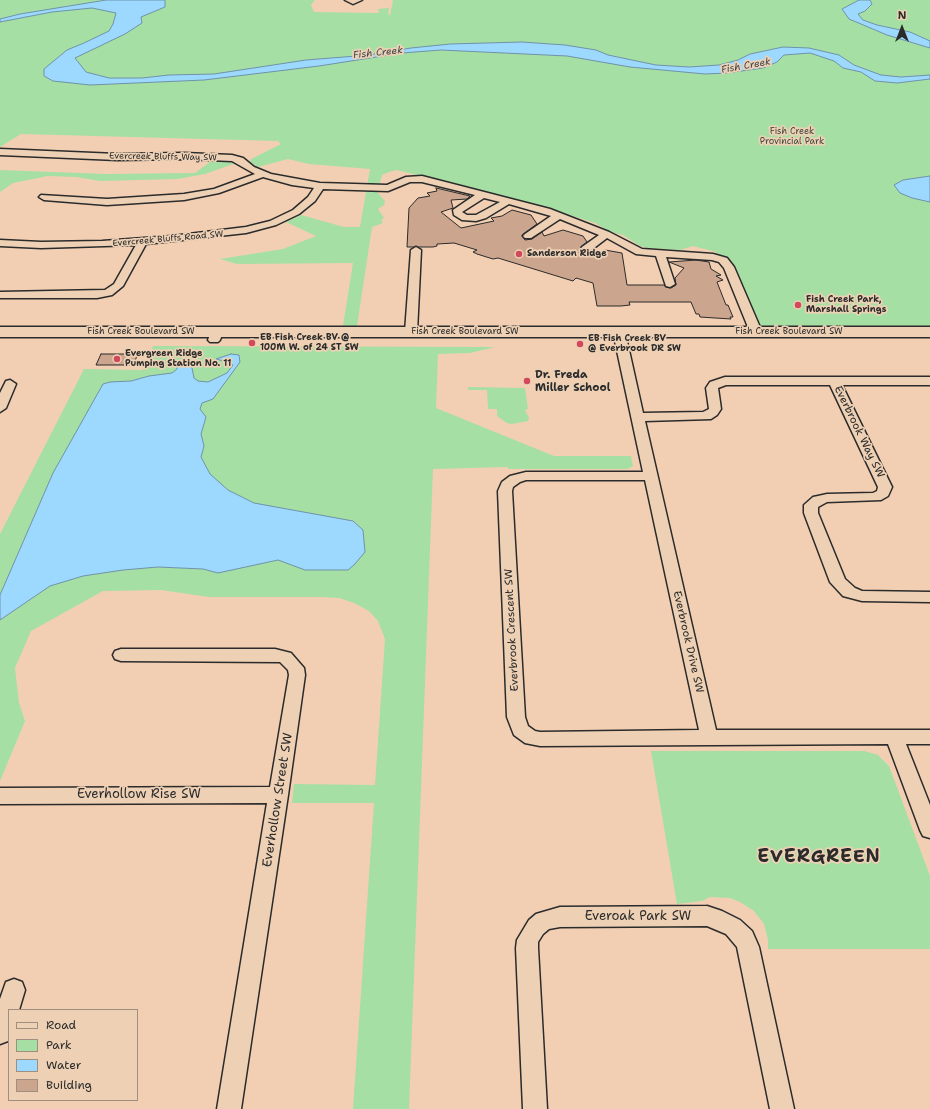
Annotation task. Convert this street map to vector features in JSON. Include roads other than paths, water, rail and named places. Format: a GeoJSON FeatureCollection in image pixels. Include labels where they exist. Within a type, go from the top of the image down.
{"type":"FeatureCollection","features":[{"type":"Feature","properties":{"kind":"main road","name":"Fish Creek Boulevard SW"},"geometry":{"type":"LineString","coordinates":[[0,332],[215,336],[620,336],[756,332],[930,332]]}},
{"type":"Feature","properties":{"kind":"main road","name":"Fish Creek Boulevard SW"},"geometry":{"type":"LineString","coordinates":[[0,341],[411,332],[930,340]]}},
{"type":"Feature","properties":{"kind":"street"},"geometry":{"type":"LineString","coordinates":[[348,0],[353,2],[359,0]]}},
{"type":"Feature","properties":{"kind":"street","name":"Evercreek Bluffs Way SW"},"geometry":{"type":"LineString","coordinates":[[0,152],[117,157],[190,156],[232,158],[240,160],[251,169],[263,174],[292,182],[320,186],[388,188],[406,179],[419,178],[483,194],[558,216],[606,234],[636,250],[713,257],[723,260],[729,267],[756,332]]}},
{"type":"Feature","properties":{"kind":"street"},"geometry":{"type":"LineString","coordinates":[[44,197],[107,202],[184,197],[216,191],[263,174]]}},
{"type":"Feature","properties":{"kind":"street","name":"Evercreek Bluffs Road SW"},"geometry":{"type":"LineString","coordinates":[[0,243],[59,245],[142,242],[224,234],[273,223],[288,217],[305,206],[320,186]]}},
{"type":"Feature","properties":{"kind":"street"},"geometry":{"type":"LineString","coordinates":[[483,194],[458,210],[457,213],[465,218],[476,218],[483,216],[506,201]]}},
{"type":"Feature","properties":{"kind":"street"},"geometry":{"type":"LineString","coordinates":[[528,236],[558,216]]}},
{"type":"Feature","properties":{"kind":"street"},"geometry":{"type":"LineString","coordinates":[[586,249],[606,234]]}},
{"type":"Feature","properties":{"kind":"street"},"geometry":{"type":"LineString","coordinates":[[0,295],[97,295],[111,292],[118,286],[142,242]]}},
{"type":"Feature","properties":{"kind":"street"},"geometry":{"type":"LineString","coordinates":[[0,255],[12,244]]}},
{"type":"Feature","properties":{"kind":"street"},"geometry":{"type":"LineString","coordinates":[[411,332],[416,250]]}},
{"type":"Feature","properties":{"kind":"street"},"geometry":{"type":"LineString","coordinates":[[660,253],[670,284]]}},
{"type":"Feature","properties":{"kind":"street","name":"Everbrook Drive SW"},"geometry":{"type":"LineString","coordinates":[[620,336],[709,736]]}},
{"type":"Feature","properties":{"kind":"street","name":"Everbrook Way SW"},"geometry":{"type":"LineString","coordinates":[[638,417],[706,416],[715,409],[712,388],[714,385],[725,381],[930,381]]}},
{"type":"Feature","properties":{"kind":"street","name":"Everbrook Way SW"},"geometry":{"type":"LineString","coordinates":[[834,381],[885,487],[883,493],[876,496],[827,498],[818,500],[811,505],[811,513],[838,582],[849,592],[862,596],[930,597]]}},
{"type":"Feature","properties":{"kind":"street"},"geometry":{"type":"LineString","coordinates":[[0,408],[10,384]]}},
{"type":"Feature","properties":{"kind":"street","name":"Everbrook Crescent SW"},"geometry":{"type":"LineString","coordinates":[[651,476],[526,476],[515,478],[507,485],[505,491],[517,724],[524,734],[540,739],[709,736]]}},
{"type":"Feature","properties":{"kind":"street","name":"Everhollow Street SW"},"geometry":{"type":"LineString","coordinates":[[121,655],[275,655],[285,657],[291,661],[296,668],[297,674],[279,795],[228,1109]]}},
{"type":"Feature","properties":{"kind":"street"},"geometry":{"type":"LineString","coordinates":[[709,736],[930,737]]}},
{"type":"Feature","properties":{"kind":"street"},"geometry":{"type":"LineString","coordinates":[[894,737],[930,830]]}},
{"type":"Feature","properties":{"kind":"street","name":"Everhollow Rise SW"},"geometry":{"type":"LineString","coordinates":[[0,796],[279,795]]}},
{"type":"Feature","properties":{"kind":"street","name":"Everoak Park SW"},"geometry":{"type":"LineString","coordinates":[[535,1109],[527,948],[528,940],[536,927],[542,921],[560,917],[707,916],[715,918],[733,927],[744,938],[748,947],[782,1109]]}},
{"type":"Feature","properties":{"kind":"street"},"geometry":{"type":"LineString","coordinates":[[0,1033],[14,990]]}},
{"type":"Feature","properties":{"kind":"water","name":"Fish Creek"},"geometry":{"type":"Polygon","coordinates":[[[106,0],[165,0],[165,7],[141,17],[142,23],[125,34],[75,58],[86,72],[109,78],[142,78],[169,75],[214,74],[306,60],[369,55],[411,48],[450,44],[522,42],[565,45],[596,50],[608,55],[656,65],[689,67],[719,65],[738,60],[750,54],[783,47],[809,48],[839,55],[854,65],[881,75],[901,77],[930,75],[930,79],[897,83],[875,81],[861,72],[843,68],[834,61],[810,53],[784,55],[777,62],[763,68],[727,73],[705,74],[630,67],[567,56],[441,50],[402,53],[319,66],[204,80],[90,85],[53,81],[44,76],[44,69],[67,50],[109,31],[116,13],[92,8],[52,12],[0,22],[0,19],[20,14],[106,0]]]}},
{"type":"Feature","properties":{"kind":"water"},"geometry":{"type":"Polygon","coordinates":[[[859,0],[870,0],[872,4],[865,11],[858,14],[863,20],[877,25],[910,32],[930,41],[930,48],[887,35],[849,19],[842,9],[859,0]]]}},
{"type":"Feature","properties":{"kind":"water"},"geometry":{"type":"Polygon","coordinates":[[[930,176],[930,202],[912,198],[900,193],[894,185],[903,180],[930,176]]]}},
{"type":"Feature","properties":{"kind":"water"},"geometry":{"type":"Polygon","coordinates":[[[231,354],[239,355],[240,362],[213,399],[202,403],[200,409],[206,417],[201,434],[204,446],[201,457],[210,474],[228,490],[254,503],[353,521],[363,530],[365,552],[354,565],[348,570],[305,570],[278,560],[218,573],[203,569],[158,567],[83,576],[50,586],[0,620],[0,595],[53,473],[103,384],[110,382],[131,381],[149,376],[172,373],[177,369],[177,365],[184,361],[188,362],[192,368],[194,378],[198,381],[208,382],[227,373],[233,365],[216,359],[231,354]]]}},
{"type":"Feature","properties":{"kind":"place","name":"Sanderson Ridge"},"geometry":{"type":"Point","coordinates":[519,254]}},
{"type":"Feature","properties":{"kind":"place","name":"Fish Creek Park, Marshall Springs"},"geometry":{"type":"Point","coordinates":[798,305]}},
{"type":"Feature","properties":{"kind":"place","name":"EB Fish Creek BV @ 100M W. of 24 ST SW"},"geometry":{"type":"Point","coordinates":[252,343]}},
{"type":"Feature","properties":{"kind":"place","name":"EB Fish Creek BV @ Everbrook DR SW"},"geometry":{"type":"Point","coordinates":[580,344]}},
{"type":"Feature","properties":{"kind":"place","name":"Evergreen Ridge Pumping Station No. 11"},"geometry":{"type":"Point","coordinates":[117,359]}},
{"type":"Feature","properties":{"kind":"place","name":"Dr. Freda Miller School"},"geometry":{"type":"Point","coordinates":[527,381]}},
{"type":"Feature","properties":{"kind":"district","name":"EVERGREEN"},"geometry":{"type":"Point","coordinates":[819,857]}},
{"type":"Feature","properties":{"kind":"park label","name":"Fish Creek Provincial Park"},"geometry":{"type":"Point","coordinates":[792,138]}}]}
